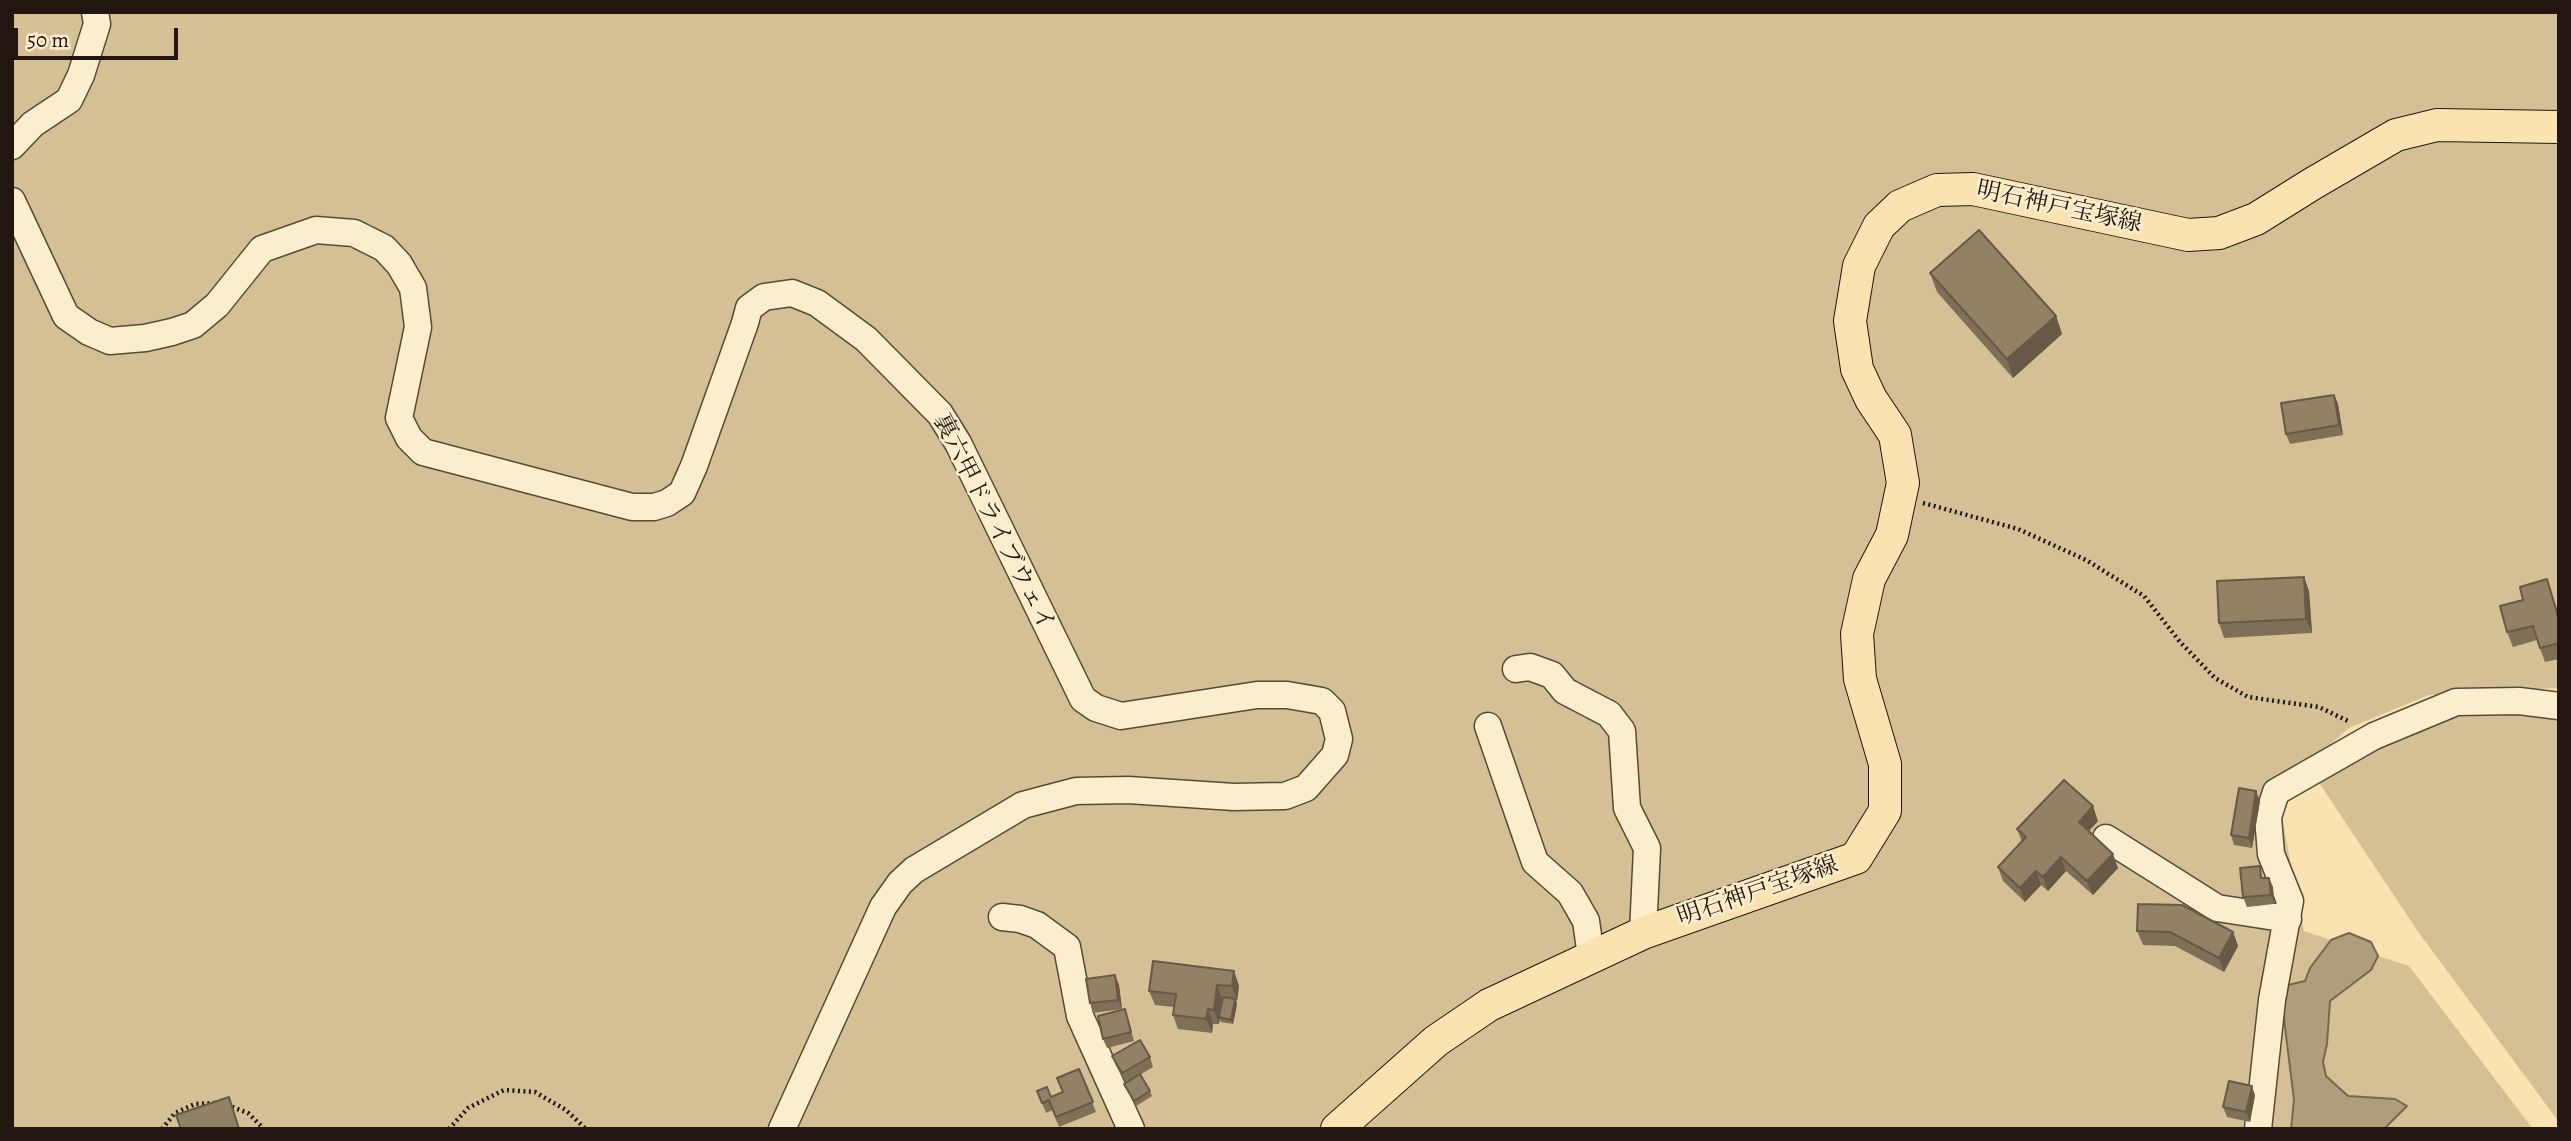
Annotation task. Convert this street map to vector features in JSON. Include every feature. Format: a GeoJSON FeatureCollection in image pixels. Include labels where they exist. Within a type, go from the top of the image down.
{"type":"FeatureCollection","features":[{"type":"Feature","properties":{"kind":"main road","name":"明石神戸宝塚線"},"geometry":{"type":"LineString","coordinates":[[1337,1129],[1436,1041],[1479,1012],[1643,933],[1856,858],[1885,811],[1885,764],[1860,679],[1857,634],[1868,579],[1892,535],[1903,483],[1895,435],[1871,399],[1857,369],[1850,321],[1859,266],[1880,226],[1900,206],[1937,190],[1973,189],[2188,235],[2218,233],[2256,219],[2396,135],[2437,125],[2559,127]]}},
{"type":"Feature","properties":{"kind":"street"},"geometry":{"type":"LineString","coordinates":[[12,146],[33,124],[69,100],[81,75],[97,24],[95,12]]}},
{"type":"Feature","properties":{"kind":"street","name":"裏六甲ドライブウェイ"},"geometry":{"type":"LineString","coordinates":[[12,201],[66,316],[89,332],[110,341],[145,338],[193,325],[217,305],[262,249],[316,230],[354,233],[384,248],[399,264],[413,288],[418,327],[400,418],[409,438],[423,452],[632,507],[654,507],[667,503],[682,493],[708,427],[748,308],[764,297],[792,293],[817,303],[866,339],[940,414],[958,443],[1083,699],[1096,708],[1121,716],[1257,695],[1287,695],[1322,701],[1332,711],[1339,739],[1335,755],[1306,788],[1285,796],[1234,797],[1128,790],[1076,791],[1023,805],[914,870],[900,883],[883,907],[782,1129]]}},
{"type":"Feature","properties":{"kind":"street"},"geometry":{"type":"LineString","coordinates":[[1516,669],[1530,667],[1552,675],[1564,691],[1609,714],[1622,731],[1627,808],[1647,848],[1643,933]]}},
{"type":"Feature","properties":{"kind":"street"},"geometry":{"type":"LineString","coordinates":[[2258,1129],[2272,1000],[2290,901],[2271,854],[2268,817],[2276,792],[2374,736],[2456,702],[2519,701],[2559,706]]}},
{"type":"Feature","properties":{"kind":"street"},"geometry":{"type":"LineString","coordinates":[[1489,726],[1535,862],[1570,893],[1586,921],[1591,956]]}},
{"type":"Feature","properties":{"kind":"street"},"geometry":{"type":"LineString","coordinates":[[2106,838],[2217,908],[2288,919]]}},
{"type":"Feature","properties":{"kind":"street"},"geometry":{"type":"LineString","coordinates":[[1002,917],[1037,925],[1067,947],[1080,1016],[1130,1129]]}},
{"type":"Feature","properties":{"kind":"path"},"geometry":{"type":"LineString","coordinates":[[1903,483],[1916,501],[2018,529],[2085,560],[2144,596],[2180,642],[2215,678],[2248,697],[2319,707],[2374,736]]}},
{"type":"Feature","properties":{"kind":"path"},"geometry":{"type":"LineString","coordinates":[[449,1129],[468,1108],[504,1090],[535,1092],[566,1110],[586,1129]]}},
{"type":"Feature","properties":{"kind":"path"},"geometry":{"type":"LineString","coordinates":[[162,1129],[175,1113],[195,1104],[213,1103],[230,1105],[248,1113],[264,1129]]}},
{"type":"Feature","properties":{"kind":"shaded area"},"geometry":{"type":"Polygon","coordinates":[[[12,12],[2559,12],[2559,688],[2429,695],[2349,728],[2277,793],[2304,931],[2409,966],[2533,1129],[12,1129],[12,12]]]}},
{"type":"Feature","properties":{"kind":"shaded area"},"geometry":{"type":"Polygon","coordinates":[[[2465,711],[2559,713],[2559,1122],[2419,933],[2314,775],[2465,711]]]}},
{"type":"Feature","properties":{"kind":"shaded area"},"geometry":{"type":"Polygon","coordinates":[[[2349,933],[2371,942],[2378,956],[2371,970],[2330,1001],[2323,1062],[2326,1076],[2348,1096],[2395,1099],[2407,1106],[2384,1129],[2291,1129],[2294,1100],[2283,1011],[2288,985],[2305,981],[2310,968],[2331,940],[2349,933]]]}},
{"type":"Feature","properties":{"kind":"building"},"geometry":{"type":"Polygon","coordinates":[[[1979,230],[2056,316],[2007,359],[1930,273],[1979,230]]]}},
{"type":"Feature","properties":{"kind":"building"},"geometry":{"type":"Polygon","coordinates":[[[2334,395],[2339,425],[2286,434],[2281,403],[2334,395]]]}},
{"type":"Feature","properties":{"kind":"building"},"geometry":{"type":"Polygon","coordinates":[[[2304,577],[2306,619],[2219,623],[2217,581],[2304,577]]]}},
{"type":"Feature","properties":{"kind":"building"},"geometry":{"type":"Polygon","coordinates":[[[2547,579],[2559,620],[2559,643],[2540,648],[2533,626],[2507,632],[2500,606],[2523,600],[2520,587],[2547,579]]]}},
{"type":"Feature","properties":{"kind":"building"},"geometry":{"type":"Polygon","coordinates":[[[2064,780],[2093,806],[2079,822],[2113,854],[2087,881],[2061,857],[2043,877],[2036,871],[2020,888],[1998,867],[2026,837],[2017,829],[2064,780]]]}},
{"type":"Feature","properties":{"kind":"building"},"geometry":{"type":"Polygon","coordinates":[[[2239,788],[2256,791],[2249,838],[2231,835],[2239,788]]]}},
{"type":"Feature","properties":{"kind":"building"},"geometry":{"type":"Polygon","coordinates":[[[2260,866],[2261,878],[2269,878],[2271,895],[2243,897],[2240,868],[2260,866]]]}},
{"type":"Feature","properties":{"kind":"building"},"geometry":{"type":"Polygon","coordinates":[[[2138,904],[2182,905],[2233,932],[2219,958],[2170,932],[2137,931],[2138,904]]]}},
{"type":"Feature","properties":{"kind":"building"},"geometry":{"type":"Polygon","coordinates":[[[1153,961],[1234,971],[1232,986],[1217,985],[1214,1010],[1208,1009],[1206,1019],[1173,1015],[1176,994],[1149,991],[1153,961]]]}},
{"type":"Feature","properties":{"kind":"building"},"geometry":{"type":"Polygon","coordinates":[[[1115,975],[1118,1000],[1090,1003],[1086,979],[1115,975]]]}},
{"type":"Feature","properties":{"kind":"building"},"geometry":{"type":"Polygon","coordinates":[[[1223,997],[1235,999],[1231,1020],[1219,1017],[1223,997]]]}},
{"type":"Feature","properties":{"kind":"building"},"geometry":{"type":"Polygon","coordinates":[[[1125,1009],[1131,1032],[1103,1039],[1098,1016],[1125,1009]]]}},
{"type":"Feature","properties":{"kind":"building"},"geometry":{"type":"Polygon","coordinates":[[[1140,1040],[1150,1057],[1122,1073],[1112,1056],[1140,1040]]]}},
{"type":"Feature","properties":{"kind":"building"},"geometry":{"type":"Polygon","coordinates":[[[1079,1069],[1093,1102],[1056,1117],[1049,1100],[1042,1103],[1037,1091],[1047,1087],[1051,1097],[1063,1092],[1057,1078],[1079,1069]]]}},
{"type":"Feature","properties":{"kind":"building"},"geometry":{"type":"Polygon","coordinates":[[[1140,1074],[1150,1091],[1134,1101],[1124,1084],[1140,1074]]]}},
{"type":"Feature","properties":{"kind":"building"},"geometry":{"type":"Polygon","coordinates":[[[2229,1081],[2252,1086],[2246,1112],[2223,1107],[2229,1081]]]}},
{"type":"Feature","properties":{"kind":"building"},"geometry":{"type":"Polygon","coordinates":[[[229,1097],[239,1129],[181,1129],[176,1115],[229,1097]]]}}]}
